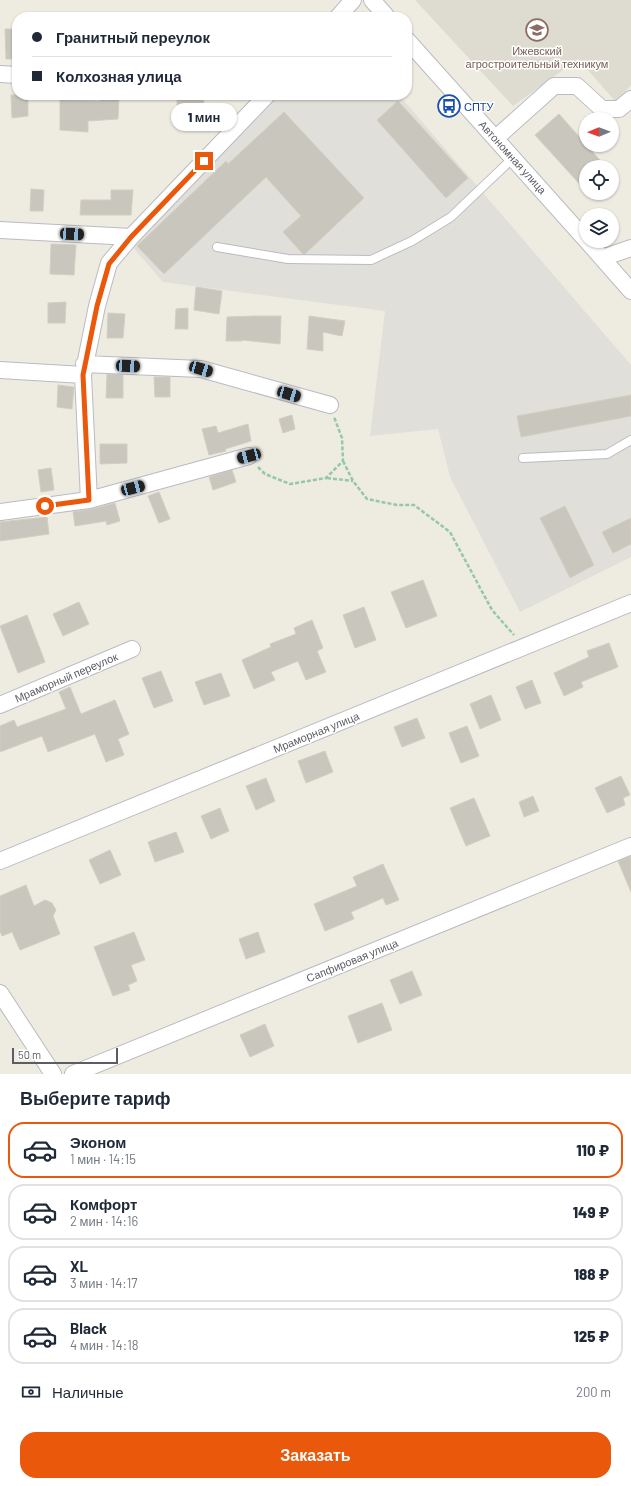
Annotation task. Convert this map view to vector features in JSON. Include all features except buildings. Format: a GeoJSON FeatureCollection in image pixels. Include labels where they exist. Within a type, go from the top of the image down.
{"type":"FeatureCollection","features":[{"type":"Feature","properties":{"kind":"street"},"geometry":{"type":"LineString","coordinates":[[342,12],[353,0]]}},
{"type":"Feature","properties":{"kind":"street"},"geometry":{"type":"LineString","coordinates":[[372,0],[383,12]]}},
{"type":"Feature","properties":{"kind":"street","name":"Автономная улица"},"geometry":{"type":"LineString","coordinates":[[412,46],[579,231]]}},
{"type":"Feature","properties":{"kind":"street"},"geometry":{"type":"LineString","coordinates":[[0,74],[12,75]]}},
{"type":"Feature","properties":{"kind":"street"},"geometry":{"type":"LineString","coordinates":[[496,138],[554,86],[577,86],[602,109],[619,109],[631,99]]}},
{"type":"Feature","properties":{"kind":"street"},"geometry":{"type":"LineString","coordinates":[[89,500],[84,370],[97,306],[109,264],[131,237],[262,100]]}},
{"type":"Feature","properties":{"kind":"street"},"geometry":{"type":"LineString","coordinates":[[0,230],[131,237]]}},
{"type":"Feature","properties":{"kind":"street","name":"Автономная улица"},"geometry":{"type":"LineString","coordinates":[[594,248],[631,291]]}},
{"type":"Feature","properties":{"kind":"street"},"geometry":{"type":"LineString","coordinates":[[602,258],[631,248]]}},
{"type":"Feature","properties":{"kind":"street"},"geometry":{"type":"LineString","coordinates":[[0,370],[201,369],[330,405]]}},
{"type":"Feature","properties":{"kind":"street"},"geometry":{"type":"LineString","coordinates":[[0,512],[89,500],[249,456]]}},
{"type":"Feature","properties":{"kind":"street","name":"Мраморная улица"},"geometry":{"type":"LineString","coordinates":[[0,861],[631,604]]}},
{"type":"Feature","properties":{"kind":"street","name":"Мраморный переулок"},"geometry":{"type":"LineString","coordinates":[[0,705],[132,649]]}},
{"type":"Feature","properties":{"kind":"street","name":"Сапфировая улица"},"geometry":{"type":"LineString","coordinates":[[73,1074],[631,846]]}},
{"type":"Feature","properties":{"kind":"street"},"geometry":{"type":"LineString","coordinates":[[0,993],[53,1074]]}},
{"type":"Feature","properties":{"kind":"lane"},"geometry":{"type":"LineString","coordinates":[[217,247],[288,259],[372,260],[412,241],[451,217],[513,158]]}},
{"type":"Feature","properties":{"kind":"lane"},"geometry":{"type":"LineString","coordinates":[[523,458],[607,454],[631,440]]}},
{"type":"Feature","properties":{"kind":"path"},"geometry":{"type":"LineString","coordinates":[[330,405],[342,438],[343,461],[352,481],[367,499],[397,505],[414,505],[450,532],[492,610],[516,638],[522,648]]}},
{"type":"Feature","properties":{"kind":"path"},"geometry":{"type":"LineString","coordinates":[[249,456],[265,474],[290,484],[326,478],[352,481]]}},
{"type":"Feature","properties":{"kind":"path"},"geometry":{"type":"LineString","coordinates":[[326,478],[343,461]]}},
{"type":"Feature","properties":{"kind":"shaded area","name":"Ижевский агростроительный техникум"},"geometry":{"type":"Polygon","coordinates":[[[415,0],[631,0],[631,85],[616,102],[578,59],[513,106],[415,0]]]}},
{"type":"Feature","properties":{"kind":"shaded area"},"geometry":{"type":"Polygon","coordinates":[[[273,100],[403,100],[631,365],[631,557],[520,612],[450,477],[438,429],[370,436],[385,311],[163,282],[129,243],[273,100]]]}},
{"type":"Feature","properties":{"kind":"place","name":"Ижевский агростроительный техникум"},"geometry":{"type":"Point","coordinates":[537,30]}},
{"type":"Feature","properties":{"kind":"place","name":"СПТУ"},"geometry":{"type":"Point","coordinates":[449,106]}},
{"type":"Feature","properties":{"kind":"route"},"geometry":{"type":"LineString","coordinates":[[45,506],[89,500],[83,375],[84,364],[97,306],[109,264],[131,237],[204,161]]}}]}
